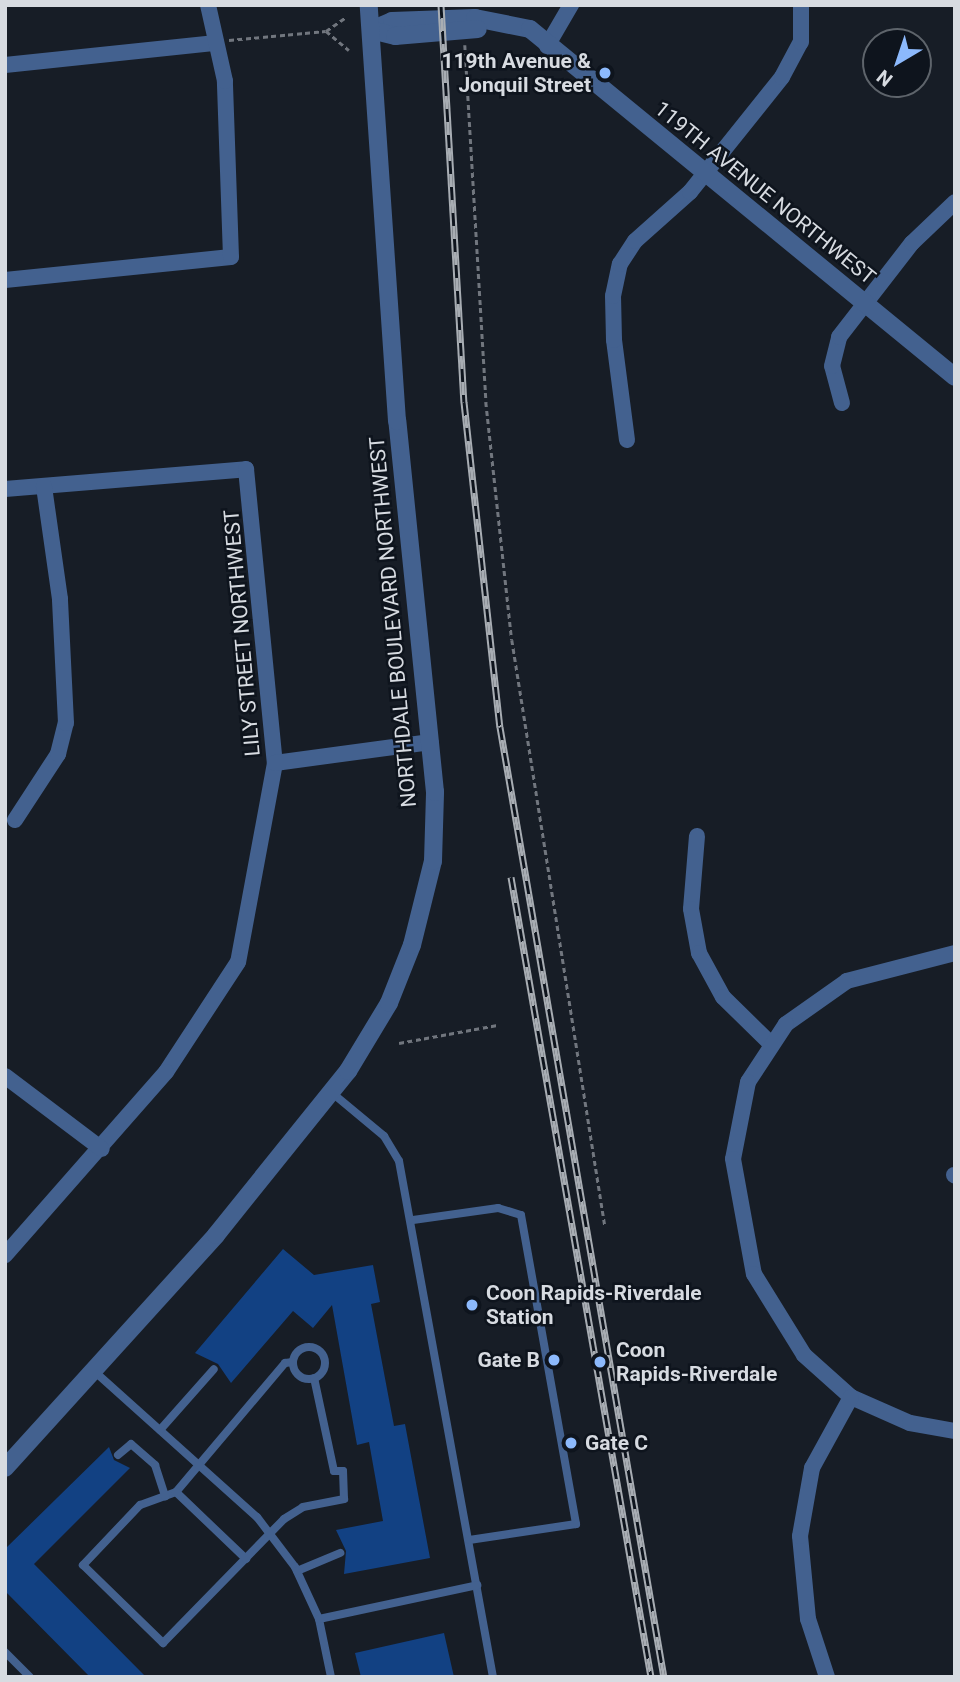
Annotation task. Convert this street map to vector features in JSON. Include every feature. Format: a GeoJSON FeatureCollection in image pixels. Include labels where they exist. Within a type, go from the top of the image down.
{"type":"FeatureCollection","features":[{"type":"Feature","properties":{"kind":"street"},"geometry":{"type":"LineString","coordinates":[[5,280],[231,257],[225,81],[208,5]]}},
{"type":"Feature","properties":{"kind":"street","name":"NORTHDALE BOULEVARD NORTHWEST"},"geometry":{"type":"LineString","coordinates":[[5,1468],[94,1371],[331,1092],[389,1003],[412,945],[433,861],[431,742],[397,421],[369,5]]}},
{"type":"Feature","properties":{"kind":"street"},"geometry":{"type":"LineString","coordinates":[[547,46],[571,5]]}},
{"type":"Feature","properties":{"kind":"street"},"geometry":{"type":"LineString","coordinates":[[627,440],[614,340],[615,277],[635,241],[705,174],[782,77],[801,42],[801,5]]}},
{"type":"Feature","properties":{"kind":"street","name":"119TH AVENUE NORTHWEST"},"geometry":{"type":"LineString","coordinates":[[371,30],[392,21],[486,18],[530,29],[547,46],[955,376]]}},
{"type":"Feature","properties":{"kind":"street","name":"119TH AVENUE NORTHWEST"},"geometry":{"type":"LineString","coordinates":[[371,30],[395,36],[464,30],[497,31],[547,46]]}},
{"type":"Feature","properties":{"kind":"street"},"geometry":{"type":"LineString","coordinates":[[5,65],[216,43]]}},
{"type":"Feature","properties":{"kind":"street"},"geometry":{"type":"LineString","coordinates":[[842,403],[833,353],[864,303],[955,202]]}},
{"type":"Feature","properties":{"kind":"street","name":"LILY STREET NORTHWEST"},"geometry":{"type":"LineString","coordinates":[[5,1255],[102,1149],[166,1072],[238,962],[275,763],[246,469],[44,486]]}},
{"type":"Feature","properties":{"kind":"street"},"geometry":{"type":"LineString","coordinates":[[5,489],[44,486],[60,599],[66,723],[58,754],[15,820]]}},
{"type":"Feature","properties":{"kind":"street"},"geometry":{"type":"LineString","coordinates":[[275,763],[431,742]]}},
{"type":"Feature","properties":{"kind":"street"},"geometry":{"type":"LineString","coordinates":[[697,836],[691,909],[699,953],[723,997],[769,1042]]}},
{"type":"Feature","properties":{"kind":"street"},"geometry":{"type":"LineString","coordinates":[[955,953],[847,981],[805,1007],[769,1042],[748,1082],[734,1133],[734,1183],[747,1253],[786,1332],[851,1397],[910,1423],[955,1432]]}},
{"type":"Feature","properties":{"kind":"street"},"geometry":{"type":"LineString","coordinates":[[5,1076],[102,1149]]}},
{"type":"Feature","properties":{"kind":"street"},"geometry":{"type":"LineString","coordinates":[[827,1677],[808,1619],[800,1536],[812,1468],[851,1397]]}},
{"type":"Feature","properties":{"kind":"lane"},"geometry":{"type":"LineString","coordinates":[[331,1092],[384,1136],[399,1161],[413,1220],[493,1677]]}},
{"type":"Feature","properties":{"kind":"lane"},"geometry":{"type":"LineString","coordinates":[[413,1220],[482,1211],[521,1215],[576,1524],[469,1540]]}},
{"type":"Feature","properties":{"kind":"lane"},"geometry":{"type":"LineString","coordinates":[[306,1347],[321,1352],[325,1367],[314,1378],[334,1471],[343,1471],[347,1493],[295,1510],[269,1533],[163,1643],[83,1565],[140,1505],[176,1492],[285,1363],[293,1362],[306,1347]]}},
{"type":"Feature","properties":{"kind":"lane"},"geometry":{"type":"LineString","coordinates":[[293,1362],[299,1375],[314,1378]]}},
{"type":"Feature","properties":{"kind":"lane"},"geometry":{"type":"LineString","coordinates":[[160,1430],[214,1369]]}},
{"type":"Feature","properties":{"kind":"lane"},"geometry":{"type":"LineString","coordinates":[[94,1371],[199,1465],[269,1533],[297,1571],[319,1619],[331,1677]]}},
{"type":"Feature","properties":{"kind":"lane"},"geometry":{"type":"LineString","coordinates":[[118,1455],[131,1444],[155,1465],[165,1496]]}},
{"type":"Feature","properties":{"kind":"lane"},"geometry":{"type":"LineString","coordinates":[[176,1492],[246,1559]]}},
{"type":"Feature","properties":{"kind":"lane"},"geometry":{"type":"LineString","coordinates":[[297,1571],[340,1553]]}},
{"type":"Feature","properties":{"kind":"lane"},"geometry":{"type":"LineString","coordinates":[[319,1619],[477,1584]]}},
{"type":"Feature","properties":{"kind":"lane"},"geometry":{"type":"LineString","coordinates":[[5,1652],[30,1677]]}},
{"type":"Feature","properties":{"kind":"path"},"geometry":{"type":"LineString","coordinates":[[216,43],[326,31],[346,17]]}},
{"type":"Feature","properties":{"kind":"path"},"geometry":{"type":"LineString","coordinates":[[464,30],[486,402],[512,640],[605,1226]]}},
{"type":"Feature","properties":{"kind":"path"},"geometry":{"type":"LineString","coordinates":[[326,31],[349,50]]}},
{"type":"Feature","properties":{"kind":"path"},"geometry":{"type":"LineString","coordinates":[[398,1043],[497,1025]]}},
{"type":"Feature","properties":{"kind":"building"},"geometry":{"type":"Polygon","coordinates":[[[283,1249],[314,1275],[373,1265],[380,1302],[371,1304],[394,1426],[405,1424],[430,1558],[344,1574],[346,1551],[336,1530],[383,1521],[369,1442],[357,1445],[332,1305],[313,1328],[293,1311],[231,1383],[218,1364],[195,1353],[283,1249]]]}},
{"type":"Feature","properties":{"kind":"building"},"geometry":{"type":"Polygon","coordinates":[[[109,1447],[114,1460],[130,1468],[34,1564],[146,1677],[90,1677],[5,1591],[5,1549],[109,1447]]]}},
{"type":"Feature","properties":{"kind":"building"},"geometry":{"type":"Polygon","coordinates":[[[444,1633],[454,1677],[361,1677],[355,1653],[444,1633]]]}},
{"type":"Feature","properties":{"kind":"railway"},"geometry":{"type":"LineString","coordinates":[[441,5],[464,402],[500,727],[664,1677]]}},
{"type":"Feature","properties":{"kind":"railway"},"geometry":{"type":"LineString","coordinates":[[511,877],[651,1677]]}},
{"type":"Feature","properties":{"kind":"place","name":"119th Avenue & Jonquil Street"},"geometry":{"type":"Point","coordinates":[605,73]}},
{"type":"Feature","properties":{"kind":"place","name":"Coon Rapids-Riverdale Station"},"geometry":{"type":"Point","coordinates":[472,1305]}},
{"type":"Feature","properties":{"kind":"place","name":"Gate B"},"geometry":{"type":"Point","coordinates":[554,1360]}},
{"type":"Feature","properties":{"kind":"place","name":"Coon Rapids-Riverdale"},"geometry":{"type":"Point","coordinates":[600,1362]}},
{"type":"Feature","properties":{"kind":"place","name":"Gate C"},"geometry":{"type":"Point","coordinates":[571,1443]}}]}
